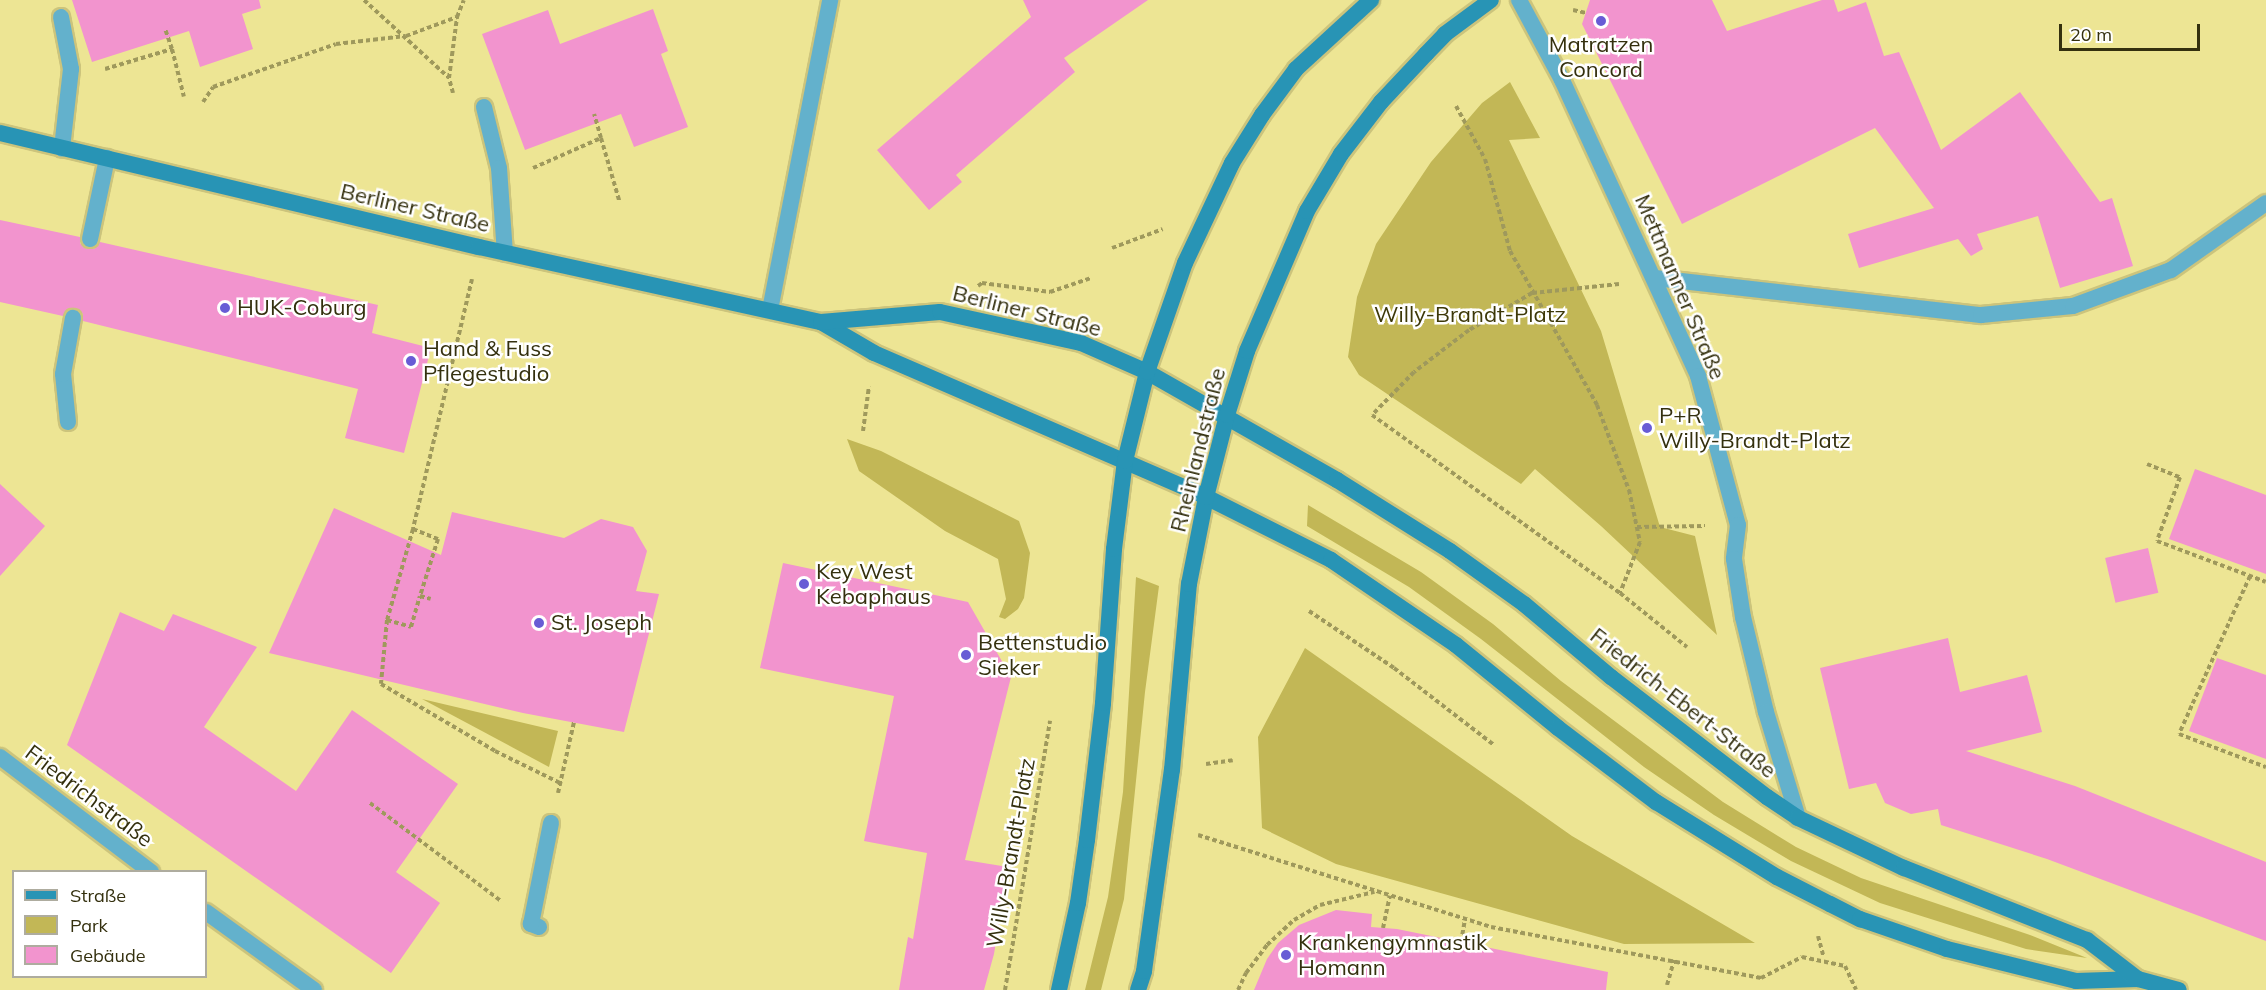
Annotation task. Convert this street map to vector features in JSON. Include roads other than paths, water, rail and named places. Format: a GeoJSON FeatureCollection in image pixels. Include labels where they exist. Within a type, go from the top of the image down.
{"type":"FeatureCollection","features":[{"type":"Feature","properties":{"kind":"main road"},"geometry":{"type":"LineString","coordinates":[[1059,990],[1078,903],[1087,840],[1103,703],[1114,549],[1125,461],[1147,372],[1185,263],[1206,213],[1256,124],[1289,78],[1336,30],[1371,0]]}},
{"type":"Feature","properties":{"kind":"main road","name":"Rheinlandstraße"},"geometry":{"type":"LineString","coordinates":[[1138,990],[1144,971],[1165,826],[1189,584],[1206,497],[1246,351],[1279,270],[1307,211],[1341,154],[1381,102],[1445,34],[1491,0]]}},
{"type":"Feature","properties":{"kind":"main road","name":"Berliner Straße"},"geometry":{"type":"LineString","coordinates":[[0,133],[478,247],[820,322],[874,353],[1206,497]]}},
{"type":"Feature","properties":{"kind":"main road","name":"Berliner Straße"},"geometry":{"type":"LineString","coordinates":[[820,322],[940,312],[1081,343],[1147,372],[1227,415]]}},
{"type":"Feature","properties":{"kind":"main road","name":"Friedrich-Ebert-Straße"},"geometry":{"type":"LineString","coordinates":[[1227,415],[1450,551],[1524,604],[1611,677],[1767,797],[1798,818],[1904,868],[2087,940],[2138,979]]}},
{"type":"Feature","properties":{"kind":"main road","name":"Friedrich-Ebert-Straße"},"geometry":{"type":"LineString","coordinates":[[1206,497],[1331,560],[1456,645],[1558,728],[1656,802],[1777,877],[1860,919],[1947,949],[2076,981],[2138,979],[2179,990]]}},
{"type":"Feature","properties":{"kind":"street"},"geometry":{"type":"LineString","coordinates":[[770,310],[830,0]]}},
{"type":"Feature","properties":{"kind":"street","name":"Mettmanner Straße"},"geometry":{"type":"LineString","coordinates":[[1519,0],[1562,80],[1655,278],[1698,376],[1738,525],[1734,559],[1736,582],[1766,712],[1798,818]]}},
{"type":"Feature","properties":{"kind":"street"},"geometry":{"type":"LineString","coordinates":[[61,17],[71,69],[62,148]]}},
{"type":"Feature","properties":{"kind":"street"},"geometry":{"type":"LineString","coordinates":[[484,107],[499,168],[505,253]]}},
{"type":"Feature","properties":{"kind":"street"},"geometry":{"type":"LineString","coordinates":[[90,239],[107,158]]}},
{"type":"Feature","properties":{"kind":"street"},"geometry":{"type":"LineString","coordinates":[[1655,278],[1981,315],[2073,306],[2171,270],[2266,203]]}},
{"type":"Feature","properties":{"kind":"street"},"geometry":{"type":"LineString","coordinates":[[68,422],[63,374],[73,318]]}},
{"type":"Feature","properties":{"kind":"street","name":"Friedrichstraße"},"geometry":{"type":"LineString","coordinates":[[0,757],[148,870]]}},
{"type":"Feature","properties":{"kind":"street"},"geometry":{"type":"LineString","coordinates":[[535,926],[551,823]]}},
{"type":"Feature","properties":{"kind":"street"},"geometry":{"type":"LineString","coordinates":[[207,913],[314,990]]}},
{"type":"Feature","properties":{"kind":"place","name":"Matratzen Concord"},"geometry":{"type":"Point","coordinates":[1601,21]}},
{"type":"Feature","properties":{"kind":"place","name":"HUK-Coburg"},"geometry":{"type":"Point","coordinates":[225,308]}},
{"type":"Feature","properties":{"kind":"place","name":"Hand & Fuss Pflegestudio"},"geometry":{"type":"Point","coordinates":[411,361]}},
{"type":"Feature","properties":{"kind":"place","name":"P+R Willy-Brandt-Platz"},"geometry":{"type":"Point","coordinates":[1647,428]}},
{"type":"Feature","properties":{"kind":"place","name":"Key West Kebaphaus"},"geometry":{"type":"Point","coordinates":[804,584]}},
{"type":"Feature","properties":{"kind":"place","name":"St. Joseph"},"geometry":{"type":"Point","coordinates":[539,623]}},
{"type":"Feature","properties":{"kind":"place","name":"Bettenstudio Sieker"},"geometry":{"type":"Point","coordinates":[966,655]}},
{"type":"Feature","properties":{"kind":"place","name":"Krankengymnastik Homann"},"geometry":{"type":"Point","coordinates":[1286,955]}},
{"type":"Feature","properties":{"kind":"park label","name":"Willy-Brandt-Platz"},"geometry":{"type":"Point","coordinates":[1470,315]}}]}
